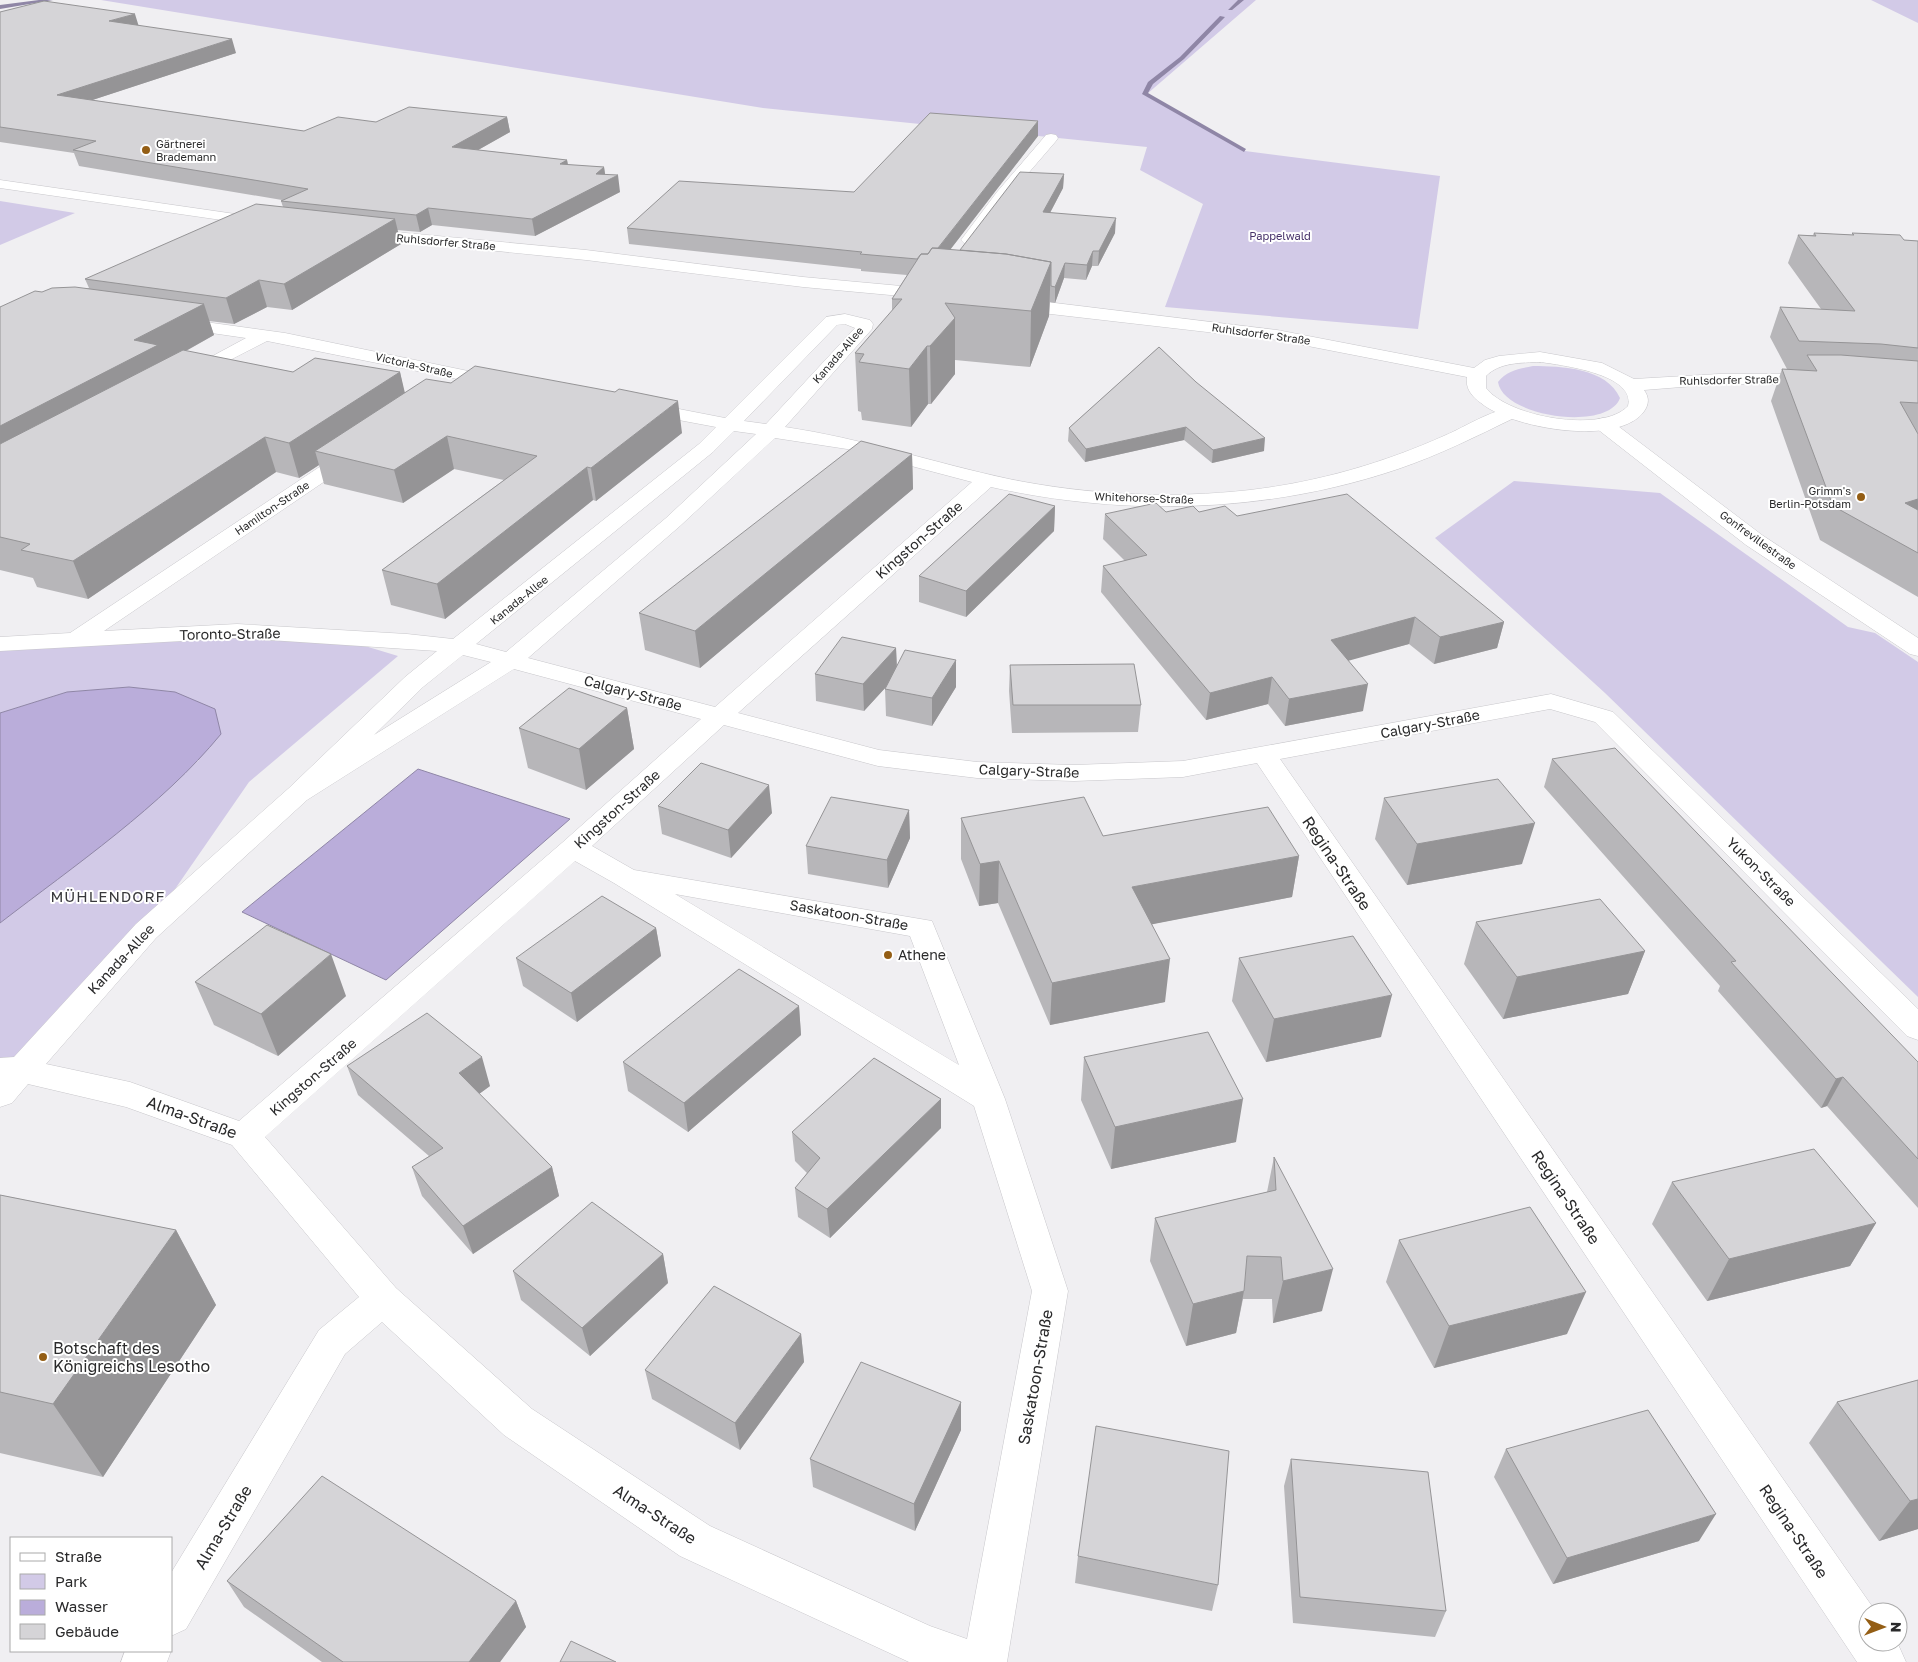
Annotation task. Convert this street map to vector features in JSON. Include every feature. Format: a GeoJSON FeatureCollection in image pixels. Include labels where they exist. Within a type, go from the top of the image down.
{"type":"FeatureCollection","features":[{"type":"Feature","properties":{"kind":"street"},"geometry":{"type":"LineString","coordinates":[[961,250],[1002,195],[1051,138]]}},
{"type":"Feature","properties":{"kind":"street"},"geometry":{"type":"LineString","coordinates":[[0,184],[276,224]]}},
{"type":"Feature","properties":{"kind":"street","name":"Ruhlsdorfer Straße"},"geometry":{"type":"LineString","coordinates":[[352,233],[586,255],[803,282],[842,291],[948,300]]}},
{"type":"Feature","properties":{"kind":"street"},"geometry":{"type":"LineString","coordinates":[[924,298],[939,279]]}},
{"type":"Feature","properties":{"kind":"street","name":"Ruhlsdorfer Straße"},"geometry":{"type":"LineString","coordinates":[[996,305],[1042,308],[1277,335],[1362,350],[1477,374]]}},
{"type":"Feature","properties":{"kind":"street","name":"Kanada-Allee"},"geometry":{"type":"LineString","coordinates":[[7,1078],[146,931],[298,794],[414,682],[461,647],[706,448],[733,424],[832,321],[846,319],[862,321],[864,324],[863,329],[771,431],[674,522],[511,660],[298,794]]}},
{"type":"Feature","properties":{"kind":"street","name":"Victoria-Straße"},"geometry":{"type":"LineString","coordinates":[[156,320],[264,335],[513,385]]}},
{"type":"Feature","properties":{"kind":"street"},"geometry":{"type":"LineString","coordinates":[[170,386],[264,335]]}},
{"type":"Feature","properties":{"kind":"street"},"geometry":{"type":"LineString","coordinates":[[1540,357],[1592,366],[1614,374],[1630,385],[1638,394],[1639,404],[1634,413],[1603,424],[1573,425],[1539,421],[1509,413],[1491,403],[1480,393],[1475,383],[1477,374],[1484,368],[1507,360],[1540,357]]}},
{"type":"Feature","properties":{"kind":"street"},"geometry":{"type":"LineString","coordinates":[[441,394],[466,377]]}},
{"type":"Feature","properties":{"kind":"street","name":"Ruhlsdorfer Straße"},"geometry":{"type":"LineString","coordinates":[[1630,385],[1719,379],[1838,380]]}},
{"type":"Feature","properties":{"kind":"street"},"geometry":{"type":"LineString","coordinates":[[626,406],[771,431]]}},
{"type":"Feature","properties":{"kind":"street","name":"Whitehorse-Straße"},"geometry":{"type":"LineString","coordinates":[[771,431],[819,438],[987,480],[1036,490],[1147,499],[1196,499],[1293,491],[1364,473],[1416,456],[1509,413]]}},
{"type":"Feature","properties":{"kind":"street","name":"Gonfrevillestraße"},"geometry":{"type":"LineString","coordinates":[[1603,424],[1754,540],[1918,649]]}},
{"type":"Feature","properties":{"kind":"street","name":"Hamilton-Straße"},"geometry":{"type":"LineString","coordinates":[[77,639],[367,444]]}},
{"type":"Feature","properties":{"kind":"street","name":"Kingston-Straße"},"geometry":{"type":"LineString","coordinates":[[244,1136],[574,848],[718,717],[987,480]]}},
{"type":"Feature","properties":{"kind":"street","name":"Toronto-Straße"},"geometry":{"type":"LineString","coordinates":[[0,644],[237,631],[406,641],[461,647]]}},
{"type":"Feature","properties":{"kind":"street","name":"Calgary-Straße"},"geometry":{"type":"LineString","coordinates":[[461,647],[718,717],[878,758],[977,770],[1074,773],[1182,769],[1551,701],[1604,717]]}},
{"type":"Feature","properties":{"kind":"street","name":"Yukon-Straße"},"geometry":{"type":"LineString","coordinates":[[1604,717],[1918,1028]]}},
{"type":"Feature","properties":{"kind":"street","name":"Regina-Straße"},"geometry":{"type":"LineString","coordinates":[[1264,755],[1858,1624]]}},
{"type":"Feature","properties":{"kind":"street","name":"Saskatoon-Straße"},"geometry":{"type":"LineString","coordinates":[[574,848],[624,876],[988,1099]]}},
{"type":"Feature","properties":{"kind":"street","name":"Saskatoon-Straße"},"geometry":{"type":"LineString","coordinates":[[624,876],[922,928],[988,1099],[1050,1291],[986,1662]]}},
{"type":"Feature","properties":{"kind":"street","name":"Alma-Straße"},"geometry":{"type":"LineString","coordinates":[[7,1078],[130,1095],[244,1136],[383,1299],[518,1422],[695,1541],[924,1646],[969,1662]]}},
{"type":"Feature","properties":{"kind":"street","name":"Alma-Straße"},"geometry":{"type":"LineString","coordinates":[[172,1612],[332,1342],[383,1299]]}},
{"type":"Feature","properties":{"kind":"green space","name":"Pappelwald"},"geometry":{"type":"Polygon","coordinates":[[[101,0],[1256,0],[1147,94],[1245,151],[1440,176],[1418,329],[1165,307],[1203,204],[1140,170],[1147,147],[763,108],[101,0]]]}},
{"type":"Feature","properties":{"kind":"green space"},"geometry":{"type":"Polygon","coordinates":[[[1871,0],[1918,0],[1918,23],[1871,0]]]}},
{"type":"Feature","properties":{"kind":"green space"},"geometry":{"type":"Polygon","coordinates":[[[0,201],[75,213],[0,245],[0,201]]]}},
{"type":"Feature","properties":{"kind":"green space"},"geometry":{"type":"Polygon","coordinates":[[[1533,366],[1569,368],[1594,375],[1605,380],[1614,388],[1620,398],[1612,409],[1597,415],[1577,417],[1556,416],[1517,404],[1504,394],[1498,382],[1509,372],[1533,366]]]}},
{"type":"Feature","properties":{"kind":"green space"},"geometry":{"type":"Polygon","coordinates":[[[1514,481],[1660,493],[1848,627],[1875,633],[1918,662],[1918,997],[1605,693],[1435,538],[1514,481]]]}},
{"type":"Feature","properties":{"kind":"green space"},"geometry":{"type":"Polygon","coordinates":[[[332,636],[398,656],[249,782],[146,931],[20,1070],[0,1069],[0,923],[136,816],[199,760],[175,692],[129,687],[67,692],[0,713],[0,644],[77,639],[332,636]]]}},
{"type":"Feature","properties":{"kind":"water"},"geometry":{"type":"Polygon","coordinates":[[[129,687],[175,692],[215,709],[221,734],[172,786],[145,810],[0,923],[0,713],[67,692],[129,687]]]}},
{"type":"Feature","properties":{"kind":"water"},"geometry":{"type":"Polygon","coordinates":[[[418,769],[570,819],[386,980],[242,912],[418,769]]]}},
{"type":"Feature","properties":{"kind":"building"},"geometry":{"type":"Polygon","coordinates":[[[44,1],[135,14],[109,21],[232,39],[57,95],[304,131],[338,117],[376,122],[409,107],[507,117],[452,147],[567,160],[560,164],[604,167],[596,174],[618,175],[532,219],[428,208],[416,215],[281,201],[308,189],[73,150],[96,141],[0,127],[0,12],[44,1]]]}},
{"type":"Feature","properties":{"kind":"building"},"geometry":{"type":"Polygon","coordinates":[[[930,113],[1038,121],[938,248],[932,248],[928,254],[921,254],[917,259],[627,228],[679,181],[854,192],[930,113]]]}},
{"type":"Feature","properties":{"kind":"building"},"geometry":{"type":"Polygon","coordinates":[[[1020,172],[1064,174],[1043,212],[1116,218],[1099,251],[1093,251],[1087,265],[1065,263],[1055,287],[1051,286],[1051,262],[1006,254],[960,250],[1020,172]]]}},
{"type":"Feature","properties":{"kind":"building"},"geometry":{"type":"Polygon","coordinates":[[[256,204],[395,219],[284,284],[259,280],[226,298],[85,279],[256,204]]]}},
{"type":"Feature","properties":{"kind":"building"},"geometry":{"type":"Polygon","coordinates":[[[1814,233],[1900,235],[1904,240],[1918,241],[1918,348],[1881,344],[1799,341],[1780,307],[1855,311],[1798,235],[1816,236],[1814,233]]]}},
{"type":"Feature","properties":{"kind":"building"},"geometry":{"type":"Polygon","coordinates":[[[932,248],[1006,254],[1051,262],[1031,311],[945,303],[955,318],[930,346],[927,346],[909,369],[859,362],[864,354],[855,353],[902,299],[892,299],[921,254],[928,254],[932,248]]]}},
{"type":"Feature","properties":{"kind":"building"},"geometry":{"type":"Polygon","coordinates":[[[75,287],[204,304],[134,340],[158,345],[0,426],[0,307],[35,291],[42,292],[52,288],[75,287]]]}},
{"type":"Feature","properties":{"kind":"building"},"geometry":{"type":"Polygon","coordinates":[[[1159,347],[1196,382],[1265,438],[1213,450],[1186,427],[1086,449],[1069,428],[1159,347]]]}},
{"type":"Feature","properties":{"kind":"building"},"geometry":{"type":"Polygon","coordinates":[[[183,350],[293,372],[315,358],[400,372],[289,443],[265,437],[73,561],[21,550],[30,544],[0,537],[0,444],[183,350]]]}},
{"type":"Feature","properties":{"kind":"building","name":"Grimm's Berlin-Potsdam"},"geometry":{"type":"Polygon","coordinates":[[[1807,355],[1841,355],[1918,361],[1918,403],[1900,402],[1918,434],[1918,499],[1905,503],[1918,510],[1918,553],[1833,506],[1782,369],[1817,371],[1807,355]]]}},
{"type":"Feature","properties":{"kind":"building"},"geometry":{"type":"Polygon","coordinates":[[[475,366],[615,392],[619,389],[678,401],[591,468],[587,467],[437,584],[382,570],[537,456],[447,436],[394,470],[315,451],[426,379],[451,383],[475,366]]]}},
{"type":"Feature","properties":{"kind":"building"},"geometry":{"type":"Polygon","coordinates":[[[861,441],[912,454],[695,631],[639,613],[861,441]]]}},
{"type":"Feature","properties":{"kind":"building"},"geometry":{"type":"Polygon","coordinates":[[[1009,494],[1055,506],[966,591],[919,576],[1009,494]]]}},
{"type":"Feature","properties":{"kind":"building"},"geometry":{"type":"Polygon","coordinates":[[[1347,494],[1504,622],[1440,637],[1415,617],[1331,640],[1368,684],[1289,699],[1272,677],[1210,693],[1103,566],[1147,555],[1105,514],[1156,503],[1166,512],[1193,506],[1199,512],[1225,506],[1237,516],[1347,494]]]}},
{"type":"Feature","properties":{"kind":"building"},"geometry":{"type":"Polygon","coordinates":[[[842,637],[896,648],[863,684],[815,674],[842,637]]]}},
{"type":"Feature","properties":{"kind":"building"},"geometry":{"type":"Polygon","coordinates":[[[905,650],[956,660],[932,698],[885,689],[905,650]]]}},
{"type":"Feature","properties":{"kind":"building"},"geometry":{"type":"Polygon","coordinates":[[[1134,664],[1141,705],[1013,705],[1010,665],[1134,664]]]}},
{"type":"Feature","properties":{"kind":"building"},"geometry":{"type":"Polygon","coordinates":[[[569,688],[627,708],[579,749],[519,728],[569,688]]]}},
{"type":"Feature","properties":{"kind":"building"},"geometry":{"type":"Polygon","coordinates":[[[1615,748],[1918,1062],[1918,1159],[1843,1077],[1836,1079],[1731,962],[1736,961],[1552,759],[1615,748]]]}},
{"type":"Feature","properties":{"kind":"building"},"geometry":{"type":"Polygon","coordinates":[[[701,763],[769,785],[728,830],[658,806],[701,763]]]}},
{"type":"Feature","properties":{"kind":"building"},"geometry":{"type":"Polygon","coordinates":[[[1498,779],[1535,823],[1417,844],[1384,798],[1498,779]]]}},
{"type":"Feature","properties":{"kind":"building"},"geometry":{"type":"Polygon","coordinates":[[[831,797],[909,810],[887,860],[806,846],[831,797]]]}},
{"type":"Feature","properties":{"kind":"building"},"geometry":{"type":"Polygon","coordinates":[[[1084,797],[1103,836],[1268,807],[1299,856],[1132,887],[1170,959],[1052,983],[999,861],[980,864],[961,818],[1084,797]]]}},
{"type":"Feature","properties":{"kind":"building"},"geometry":{"type":"Polygon","coordinates":[[[602,896],[656,928],[571,993],[516,958],[602,896]]]}},
{"type":"Feature","properties":{"kind":"building"},"geometry":{"type":"Polygon","coordinates":[[[1600,899],[1645,951],[1517,977],[1476,922],[1600,899]]]}},
{"type":"Feature","properties":{"kind":"building"},"geometry":{"type":"Polygon","coordinates":[[[267,925],[331,954],[261,1014],[195,982],[267,925]]]}},
{"type":"Feature","properties":{"kind":"building"},"geometry":{"type":"Polygon","coordinates":[[[1353,936],[1392,995],[1274,1019],[1239,958],[1353,936]]]}},
{"type":"Feature","properties":{"kind":"building"},"geometry":{"type":"Polygon","coordinates":[[[739,969],[799,1006],[684,1103],[623,1062],[739,969]]]}},
{"type":"Feature","properties":{"kind":"building"},"geometry":{"type":"Polygon","coordinates":[[[427,1013],[482,1057],[459,1073],[552,1167],[463,1226],[412,1167],[443,1148],[347,1066],[427,1013]]]}},
{"type":"Feature","properties":{"kind":"building"},"geometry":{"type":"Polygon","coordinates":[[[1208,1032],[1243,1099],[1115,1127],[1084,1057],[1208,1032]]]}},
{"type":"Feature","properties":{"kind":"building"},"geometry":{"type":"Polygon","coordinates":[[[874,1058],[941,1099],[827,1209],[795,1188],[820,1158],[792,1132],[874,1058]]]}},
{"type":"Feature","properties":{"kind":"building"},"geometry":{"type":"Polygon","coordinates":[[[1814,1149],[1876,1223],[1729,1259],[1672,1182],[1814,1149]]]}},
{"type":"Feature","properties":{"kind":"building"},"geometry":{"type":"Polygon","coordinates":[[[1274,1157],[1333,1269],[1283,1281],[1281,1257],[1247,1256],[1244,1291],[1193,1304],[1155,1218],[1276,1190],[1274,1157]]]}},
{"type":"Feature","properties":{"kind":"building"},"geometry":{"type":"Polygon","coordinates":[[[0,1195],[176,1230],[53,1404],[0,1392],[0,1195]]]}},
{"type":"Feature","properties":{"kind":"building"},"geometry":{"type":"Polygon","coordinates":[[[592,1202],[663,1254],[582,1328],[513,1271],[592,1202]]]}},
{"type":"Feature","properties":{"kind":"building"},"geometry":{"type":"Polygon","coordinates":[[[1530,1207],[1586,1292],[1449,1326],[1399,1240],[1530,1207]]]}},
{"type":"Feature","properties":{"kind":"building"},"geometry":{"type":"Polygon","coordinates":[[[714,1286],[801,1334],[735,1423],[645,1370],[714,1286]]]}},
{"type":"Feature","properties":{"kind":"building"},"geometry":{"type":"Polygon","coordinates":[[[861,1362],[961,1402],[914,1504],[810,1459],[861,1362]]]}},
{"type":"Feature","properties":{"kind":"building"},"geometry":{"type":"Polygon","coordinates":[[[1918,1380],[1918,1499],[1910,1501],[1837,1402],[1918,1380]]]}},
{"type":"Feature","properties":{"kind":"building"},"geometry":{"type":"Polygon","coordinates":[[[1648,1410],[1716,1514],[1567,1558],[1506,1449],[1648,1410]]]}},
{"type":"Feature","properties":{"kind":"building"},"geometry":{"type":"Polygon","coordinates":[[[1096,1426],[1229,1451],[1218,1585],[1078,1556],[1096,1426]]]}},
{"type":"Feature","properties":{"kind":"building"},"geometry":{"type":"Polygon","coordinates":[[[1291,1459],[1428,1472],[1446,1611],[1300,1597],[1291,1459]]]}},
{"type":"Feature","properties":{"kind":"building"},"geometry":{"type":"Polygon","coordinates":[[[322,1476],[516,1601],[469,1662],[343,1662],[227,1581],[322,1476]]]}},
{"type":"Feature","properties":{"kind":"building"},"geometry":{"type":"Polygon","coordinates":[[[571,1641],[616,1662],[560,1662],[571,1641]]]}},
{"type":"Feature","properties":{"kind":"waterway"},"geometry":{"type":"LineString","coordinates":[[0,7],[50,0]]}},
{"type":"Feature","properties":{"kind":"waterway"},"geometry":{"type":"LineString","coordinates":[[1230,9],[1241,0]]}},
{"type":"Feature","properties":{"kind":"waterway"},"geometry":{"type":"LineString","coordinates":[[1222,17],[1182,58],[1150,83],[1145,94],[1244,150]]}},
{"type":"Feature","properties":{"kind":"place","name":"Gärtnerei Brademann"},"geometry":{"type":"Point","coordinates":[146,150]}},
{"type":"Feature","properties":{"kind":"place","name":"Grimm's Berlin-Potsdam"},"geometry":{"type":"Point","coordinates":[1861,497]}},
{"type":"Feature","properties":{"kind":"place","name":"Athene"},"geometry":{"type":"Point","coordinates":[888,955]}},
{"type":"Feature","properties":{"kind":"place","name":"Botschaft des Königreichs Lesotho"},"geometry":{"type":"Point","coordinates":[43,1357]}},
{"type":"Feature","properties":{"kind":"district","name":"MÜHLENDORF"},"geometry":{"type":"Point","coordinates":[108,897]}}]}
